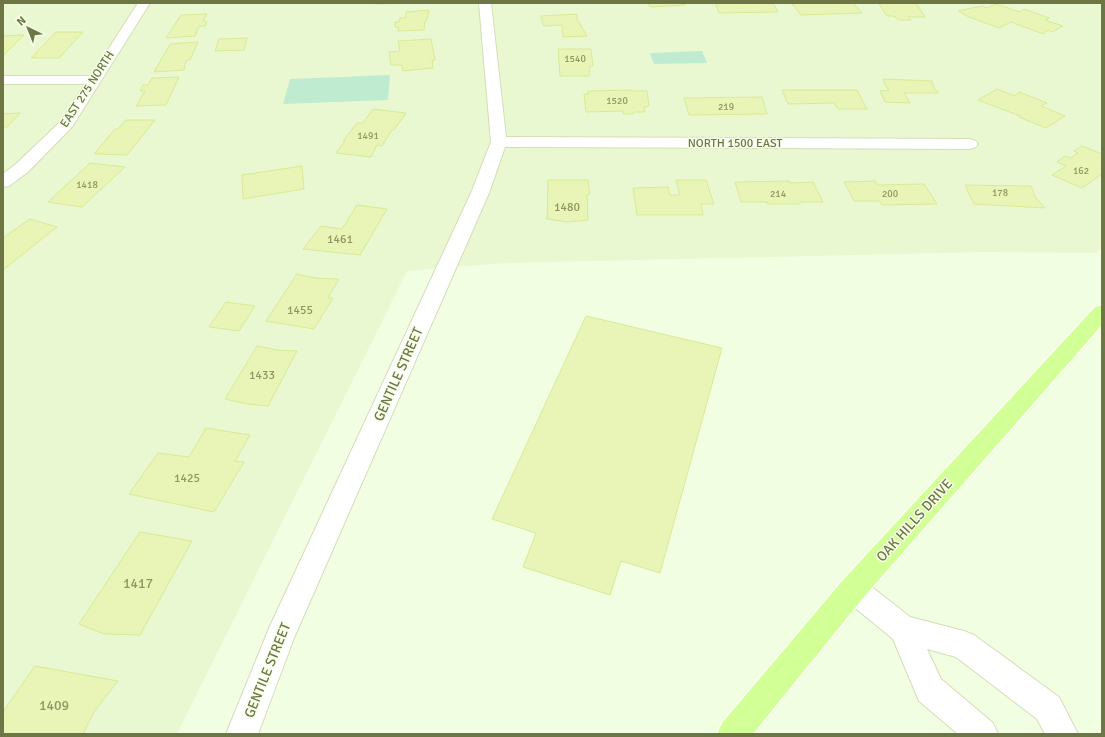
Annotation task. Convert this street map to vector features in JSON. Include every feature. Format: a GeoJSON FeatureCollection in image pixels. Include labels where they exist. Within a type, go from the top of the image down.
{"type":"FeatureCollection","features":[{"type":"Feature","properties":{"kind":"main road","name":"OAK HILLS DRIVE"},"geometry":{"type":"LineString","coordinates":[[733,734],[774,682],[852,589],[1102,312]]}},
{"type":"Feature","properties":{"kind":"street","name":"EAST 275 NORTH"},"geometry":{"type":"LineString","coordinates":[[3,182],[22,168],[67,124],[144,3]]}},
{"type":"Feature","properties":{"kind":"street","name":"GENTILE STREET"},"geometry":{"type":"LineString","coordinates":[[242,734],[280,636],[480,193],[499,142],[485,3]]}},
{"type":"Feature","properties":{"kind":"street"},"geometry":{"type":"LineString","coordinates":[[3,80],[94,80]]}},
{"type":"Feature","properties":{"kind":"street","name":"NORTH 1500 EAST"},"geometry":{"type":"LineString","coordinates":[[499,142],[970,144]]}},
{"type":"Feature","properties":{"kind":"street"},"geometry":{"type":"LineString","coordinates":[[852,589],[903,629],[964,645],[1048,708],[1062,734]]}},
{"type":"Feature","properties":{"kind":"street"},"geometry":{"type":"LineString","coordinates":[[903,629],[930,690],[982,734]]}},
{"type":"Feature","properties":{"kind":"shaded area"},"geometry":{"type":"Polygon","coordinates":[[[3,3],[1102,3],[1102,247],[1096,253],[985,252],[507,263],[407,271],[177,734],[3,734],[3,3]]]}},
{"type":"Feature","properties":{"kind":"shaded area"},"geometry":{"type":"Polygon","coordinates":[[[702,51],[707,63],[654,64],[650,53],[702,51]]]}},
{"type":"Feature","properties":{"kind":"shaded area"},"geometry":{"type":"Polygon","coordinates":[[[390,75],[388,100],[283,104],[290,79],[390,75]]]}},
{"type":"Feature","properties":{"kind":"building"},"geometry":{"type":"Polygon","coordinates":[[[367,3],[408,3],[379,4],[367,3]]]}},
{"type":"Feature","properties":{"kind":"building"},"geometry":{"type":"Polygon","coordinates":[[[648,3],[683,3],[685,5],[650,7],[648,3]]]}},
{"type":"Feature","properties":{"kind":"building"},"geometry":{"type":"Polygon","coordinates":[[[715,3],[773,3],[778,12],[719,13],[715,3]]]}},
{"type":"Feature","properties":{"kind":"building"},"geometry":{"type":"Polygon","coordinates":[[[853,3],[862,13],[801,15],[792,4],[853,3]]]}},
{"type":"Feature","properties":{"kind":"building"},"geometry":{"type":"Polygon","coordinates":[[[916,3],[925,17],[908,17],[911,20],[898,20],[894,16],[887,16],[879,4],[916,3]]]}},
{"type":"Feature","properties":{"kind":"building"},"geometry":{"type":"Polygon","coordinates":[[[996,4],[1020,12],[1024,9],[1049,18],[1045,20],[1063,26],[1052,32],[1048,30],[1043,34],[1011,22],[999,28],[969,17],[958,11],[982,6],[987,8],[996,4]]]}},
{"type":"Feature","properties":{"kind":"building"},"geometry":{"type":"Polygon","coordinates":[[[429,10],[427,20],[425,21],[424,30],[398,31],[398,27],[395,27],[395,22],[399,22],[400,18],[406,18],[406,12],[429,10]]]}},
{"type":"Feature","properties":{"kind":"building"},"geometry":{"type":"Polygon","coordinates":[[[207,14],[203,21],[207,21],[205,26],[199,26],[195,36],[166,38],[181,15],[207,14]]]}},
{"type":"Feature","properties":{"kind":"building"},"geometry":{"type":"Polygon","coordinates":[[[577,14],[577,19],[587,36],[563,37],[562,25],[544,26],[541,16],[577,14]]]}},
{"type":"Feature","properties":{"kind":"building"},"geometry":{"type":"Polygon","coordinates":[[[56,32],[83,32],[59,58],[31,58],[56,32]]]}},
{"type":"Feature","properties":{"kind":"building"},"geometry":{"type":"Polygon","coordinates":[[[24,35],[3,56],[3,36],[24,35]]]}},
{"type":"Feature","properties":{"kind":"building"},"geometry":{"type":"Polygon","coordinates":[[[247,38],[244,50],[215,51],[219,39],[247,38]]]}},
{"type":"Feature","properties":{"kind":"building"},"geometry":{"type":"Polygon","coordinates":[[[431,39],[435,60],[432,61],[433,68],[403,71],[402,65],[391,65],[389,52],[400,51],[398,41],[431,39]]]}},
{"type":"Feature","properties":{"kind":"building"},"geometry":{"type":"Polygon","coordinates":[[[198,42],[190,60],[187,60],[185,64],[184,70],[154,72],[170,44],[198,42]]]}},
{"type":"Feature","properties":{"kind":"building"},"geometry":{"type":"Polygon","coordinates":[[[558,49],[591,49],[593,66],[590,66],[589,76],[560,76],[558,49]]]}},
{"type":"Feature","properties":{"kind":"building"},"geometry":{"type":"Polygon","coordinates":[[[179,77],[166,105],[136,106],[145,91],[140,91],[143,85],[148,85],[152,78],[179,77]]]}},
{"type":"Feature","properties":{"kind":"building"},"geometry":{"type":"Polygon","coordinates":[[[883,79],[932,81],[934,88],[939,93],[904,93],[910,103],[885,102],[880,91],[889,90],[883,79]]]}},
{"type":"Feature","properties":{"kind":"building"},"geometry":{"type":"Polygon","coordinates":[[[997,89],[1015,96],[1019,92],[1047,103],[1041,106],[1065,116],[1046,128],[978,100],[997,89]]]}},
{"type":"Feature","properties":{"kind":"building"},"geometry":{"type":"Polygon","coordinates":[[[782,90],[857,90],[867,109],[838,109],[834,103],[788,104],[782,90]]]}},
{"type":"Feature","properties":{"kind":"building"},"geometry":{"type":"Polygon","coordinates":[[[588,91],[647,91],[649,106],[644,107],[645,112],[623,114],[623,111],[586,112],[584,94],[588,94],[588,91]]]}},
{"type":"Feature","properties":{"kind":"building"},"geometry":{"type":"Polygon","coordinates":[[[762,97],[767,114],[689,115],[684,98],[762,97]]]}},
{"type":"Feature","properties":{"kind":"building"},"geometry":{"type":"Polygon","coordinates":[[[373,109],[406,113],[394,130],[392,130],[382,146],[377,145],[371,157],[336,153],[357,123],[363,123],[373,109]]]}},
{"type":"Feature","properties":{"kind":"building"},"geometry":{"type":"Polygon","coordinates":[[[20,113],[7,127],[3,127],[3,114],[20,113]]]}},
{"type":"Feature","properties":{"kind":"building"},"geometry":{"type":"Polygon","coordinates":[[[126,120],[155,120],[127,155],[94,154],[115,129],[118,129],[126,120]]]}},
{"type":"Feature","properties":{"kind":"building"},"geometry":{"type":"Polygon","coordinates":[[[1082,146],[1102,154],[1102,174],[1082,188],[1052,175],[1066,166],[1057,162],[1065,156],[1070,158],[1078,153],[1074,151],[1082,146]]]}},
{"type":"Feature","properties":{"kind":"building"},"geometry":{"type":"Polygon","coordinates":[[[90,163],[125,167],[82,207],[48,202],[90,163]]]}},
{"type":"Feature","properties":{"kind":"building"},"geometry":{"type":"Polygon","coordinates":[[[302,166],[304,189],[243,199],[242,175],[302,166]]]}},
{"type":"Feature","properties":{"kind":"building"},"geometry":{"type":"Polygon","coordinates":[[[548,180],[588,180],[590,194],[587,195],[588,220],[567,222],[547,219],[548,180]]]}},
{"type":"Feature","properties":{"kind":"building"},"geometry":{"type":"Polygon","coordinates":[[[676,180],[706,180],[714,204],[701,204],[703,215],[637,215],[633,188],[668,187],[670,195],[680,195],[676,180]]]}},
{"type":"Feature","properties":{"kind":"building"},"geometry":{"type":"Polygon","coordinates":[[[789,181],[789,183],[813,182],[823,202],[768,204],[767,202],[741,202],[735,182],[789,181]]]}},
{"type":"Feature","properties":{"kind":"building"},"geometry":{"type":"Polygon","coordinates":[[[875,181],[877,185],[924,184],[937,204],[882,205],[879,201],[854,201],[844,182],[875,181]]]}},
{"type":"Feature","properties":{"kind":"building"},"geometry":{"type":"Polygon","coordinates":[[[965,185],[1031,186],[1036,198],[1045,208],[974,204],[965,185]]]}},
{"type":"Feature","properties":{"kind":"building"},"geometry":{"type":"Polygon","coordinates":[[[357,205],[387,209],[360,255],[303,249],[321,226],[342,229],[357,205]]]}},
{"type":"Feature","properties":{"kind":"building"},"geometry":{"type":"Polygon","coordinates":[[[30,219],[57,227],[3,270],[3,238],[30,219]]]}},
{"type":"Feature","properties":{"kind":"building"},"geometry":{"type":"Polygon","coordinates":[[[297,274],[315,278],[339,279],[328,298],[333,298],[314,329],[266,321],[297,274]]]}},
{"type":"Feature","properties":{"kind":"building"},"geometry":{"type":"Polygon","coordinates":[[[226,302],[255,306],[239,331],[209,327],[226,302]]]}},
{"type":"Feature","properties":{"kind":"building"},"geometry":{"type":"Polygon","coordinates":[[[586,316],[722,348],[660,573],[621,561],[610,595],[523,567],[536,533],[492,519],[586,316]]]}},
{"type":"Feature","properties":{"kind":"building"},"geometry":{"type":"Polygon","coordinates":[[[257,346],[277,350],[297,351],[268,406],[247,404],[225,399],[257,346]]]}},
{"type":"Feature","properties":{"kind":"building"},"geometry":{"type":"Polygon","coordinates":[[[206,428],[250,435],[235,461],[244,462],[214,512],[129,494],[158,453],[189,457],[206,428]]]}},
{"type":"Feature","properties":{"kind":"building"},"geometry":{"type":"Polygon","coordinates":[[[140,532],[192,541],[140,635],[104,634],[79,624],[140,532]]]}},
{"type":"Feature","properties":{"kind":"building"},"geometry":{"type":"Polygon","coordinates":[[[35,666],[118,681],[94,712],[83,734],[3,734],[3,712],[35,666]]]}}]}
